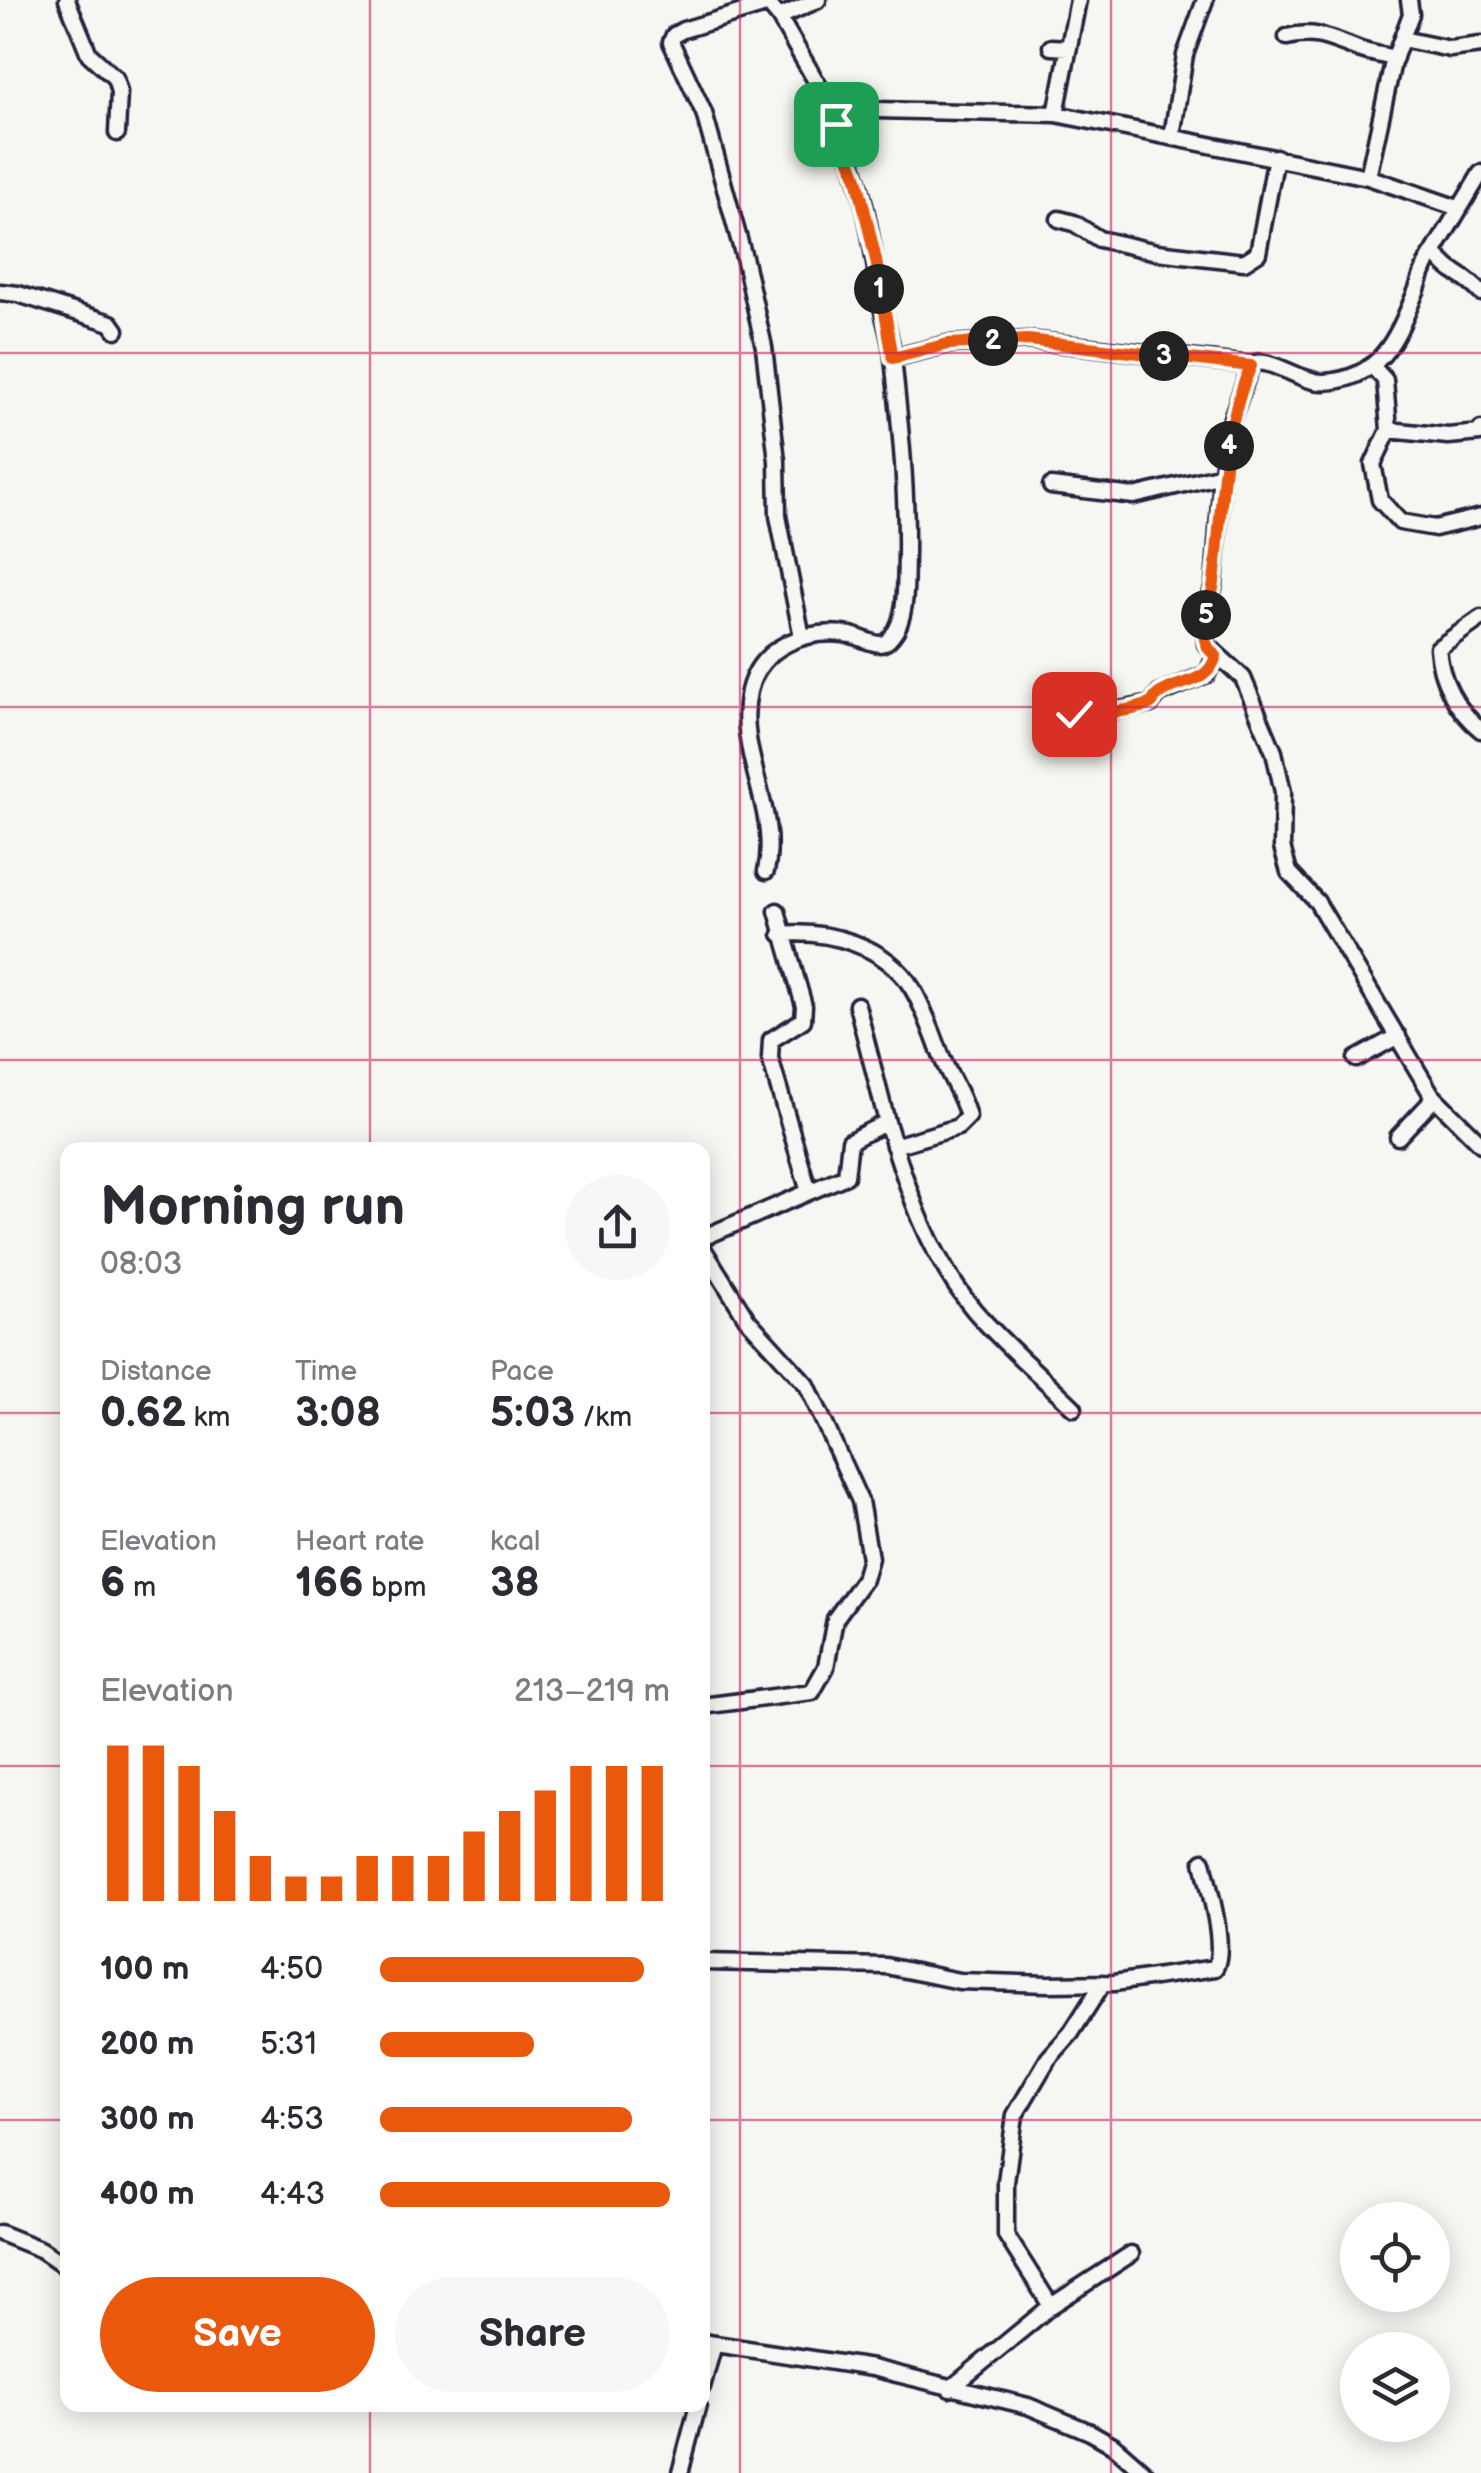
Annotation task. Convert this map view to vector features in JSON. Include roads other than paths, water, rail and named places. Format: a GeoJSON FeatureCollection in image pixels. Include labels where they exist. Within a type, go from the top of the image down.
{"type":"FeatureCollection","features":[{"type":"Feature","properties":{"kind":"street"},"geometry":{"type":"LineString","coordinates":[[67,0],[89,54],[116,78],[117,133]]}},
{"type":"Feature","properties":{"kind":"street"},"geometry":{"type":"LineString","coordinates":[[779,17],[818,0]]}},
{"type":"Feature","properties":{"kind":"street"},"geometry":{"type":"LineString","coordinates":[[1056,114],[1078,0]]}},
{"type":"Feature","properties":{"kind":"street"},"geometry":{"type":"LineString","coordinates":[[1172,136],[1185,55],[1205,0]]}},
{"type":"Feature","properties":{"kind":"street"},"geometry":{"type":"LineString","coordinates":[[1368,178],[1395,58],[1411,14],[1409,0]]}},
{"type":"Feature","properties":{"kind":"street"},"geometry":{"type":"LineString","coordinates":[[766,871],[766,822],[747,737],[749,692],[761,663],[787,642],[802,638],[820,633],[852,635],[880,644],[890,640],[900,626],[906,530],[904,462],[893,358],[857,178],[832,108],[767,2],[684,30],[674,35],[671,42],[704,113],[746,261],[764,347],[776,448],[778,516],[802,638]]}},
{"type":"Feature","properties":{"kind":"street"},"geometry":{"type":"LineString","coordinates":[[1288,37],[1322,34],[1353,48],[1395,58]]}},
{"type":"Feature","properties":{"kind":"street"},"geometry":{"type":"LineString","coordinates":[[1402,39],[1450,49],[1481,45]]}},
{"type":"Feature","properties":{"kind":"street"},"geometry":{"type":"LineString","coordinates":[[1050,47],[1069,48]]}},
{"type":"Feature","properties":{"kind":"street"},"geometry":{"type":"LineString","coordinates":[[832,108],[1056,114],[1368,178],[1458,208]]}},
{"type":"Feature","properties":{"kind":"street"},"geometry":{"type":"LineString","coordinates":[[1059,219],[1074,223],[1098,239],[1157,252],[1244,262],[1258,253],[1276,157]]}},
{"type":"Feature","properties":{"kind":"street"},"geometry":{"type":"LineString","coordinates":[[1481,173],[1433,253],[1393,339],[1373,368],[1342,380],[1320,382],[1308,381],[1260,360],[1251,366],[1232,418],[1222,475],[1214,585],[1204,636],[1208,650],[1243,678],[1274,752],[1283,792],[1282,847],[1289,872],[1317,902],[1432,1095],[1481,1144]]}},
{"type":"Feature","properties":{"kind":"street"},"geometry":{"type":"LineString","coordinates":[[1433,253],[1481,293]]}},
{"type":"Feature","properties":{"kind":"street"},"geometry":{"type":"LineString","coordinates":[[0,292],[57,305],[111,323],[116,330]]}},
{"type":"Feature","properties":{"kind":"street"},"geometry":{"type":"LineString","coordinates":[[893,358],[948,344],[1028,340],[1251,366]]}},
{"type":"Feature","properties":{"kind":"street"},"geometry":{"type":"LineString","coordinates":[[1373,368],[1384,380],[1389,430],[1374,464],[1380,500],[1400,522],[1435,528],[1481,517]]}},
{"type":"Feature","properties":{"kind":"street"},"geometry":{"type":"LineString","coordinates":[[1389,430],[1448,436],[1480,433],[1481,429]]}},
{"type":"Feature","properties":{"kind":"street"},"geometry":{"type":"LineString","coordinates":[[1050,486],[1134,496],[1222,475]]}},
{"type":"Feature","properties":{"kind":"street"},"geometry":{"type":"LineString","coordinates":[[1481,618],[1438,648],[1443,680],[1481,730]]}},
{"type":"Feature","properties":{"kind":"street"},"geometry":{"type":"LineString","coordinates":[[1074,714],[1099,714],[1151,704],[1159,694],[1207,674],[1216,656]]}},
{"type":"Feature","properties":{"kind":"street"},"geometry":{"type":"LineString","coordinates":[[777,912],[800,991],[802,1020],[770,1040],[770,1058],[809,1192]]}},
{"type":"Feature","properties":{"kind":"street"},"geometry":{"type":"LineString","coordinates":[[782,934],[810,932],[860,946],[893,964],[912,988],[968,1117],[958,1127],[894,1146]]}},
{"type":"Feature","properties":{"kind":"street"},"geometry":{"type":"LineString","coordinates":[[856,1005],[905,1182],[933,1248],[974,1309],[1074,1408]]}},
{"type":"Feature","properties":{"kind":"street"},"geometry":{"type":"LineString","coordinates":[[1356,1059],[1398,1036]]}},
{"type":"Feature","properties":{"kind":"street"},"geometry":{"type":"LineString","coordinates":[[1398,1137],[1429,1104],[1432,1095]]}},
{"type":"Feature","properties":{"kind":"street"},"geometry":{"type":"LineString","coordinates":[[710,1235],[846,1176],[850,1141],[888,1122]]}},
{"type":"Feature","properties":{"kind":"street"},"geometry":{"type":"LineString","coordinates":[[710,1260],[747,1319],[807,1386],[860,1501],[870,1558],[864,1579],[835,1619],[826,1666],[812,1692],[710,1705]]}},
{"type":"Feature","properties":{"kind":"street"},"geometry":{"type":"LineString","coordinates":[[710,1962],[886,1966],[958,1981],[1103,1983],[1215,1968],[1219,1961],[1216,1924],[1202,1861]]}},
{"type":"Feature","properties":{"kind":"street"},"geometry":{"type":"LineString","coordinates":[[1051,2306],[1006,2235],[1006,2182],[1015,2115],[1048,2059],[1071,2033],[1103,1983]]}},
{"type":"Feature","properties":{"kind":"street"},"geometry":{"type":"LineString","coordinates":[[0,2233],[42,2250],[60,2262]]}},
{"type":"Feature","properties":{"kind":"street"},"geometry":{"type":"LineString","coordinates":[[950,2388],[1051,2306],[1131,2254]]}},
{"type":"Feature","properties":{"kind":"street"},"geometry":{"type":"LineString","coordinates":[[710,2343],[872,2368],[1063,2418],[1113,2445],[1145,2473]]}},
{"type":"Feature","properties":{"kind":"street"},"geometry":{"type":"LineString","coordinates":[[680,2473],[696,2412]]}}]}
